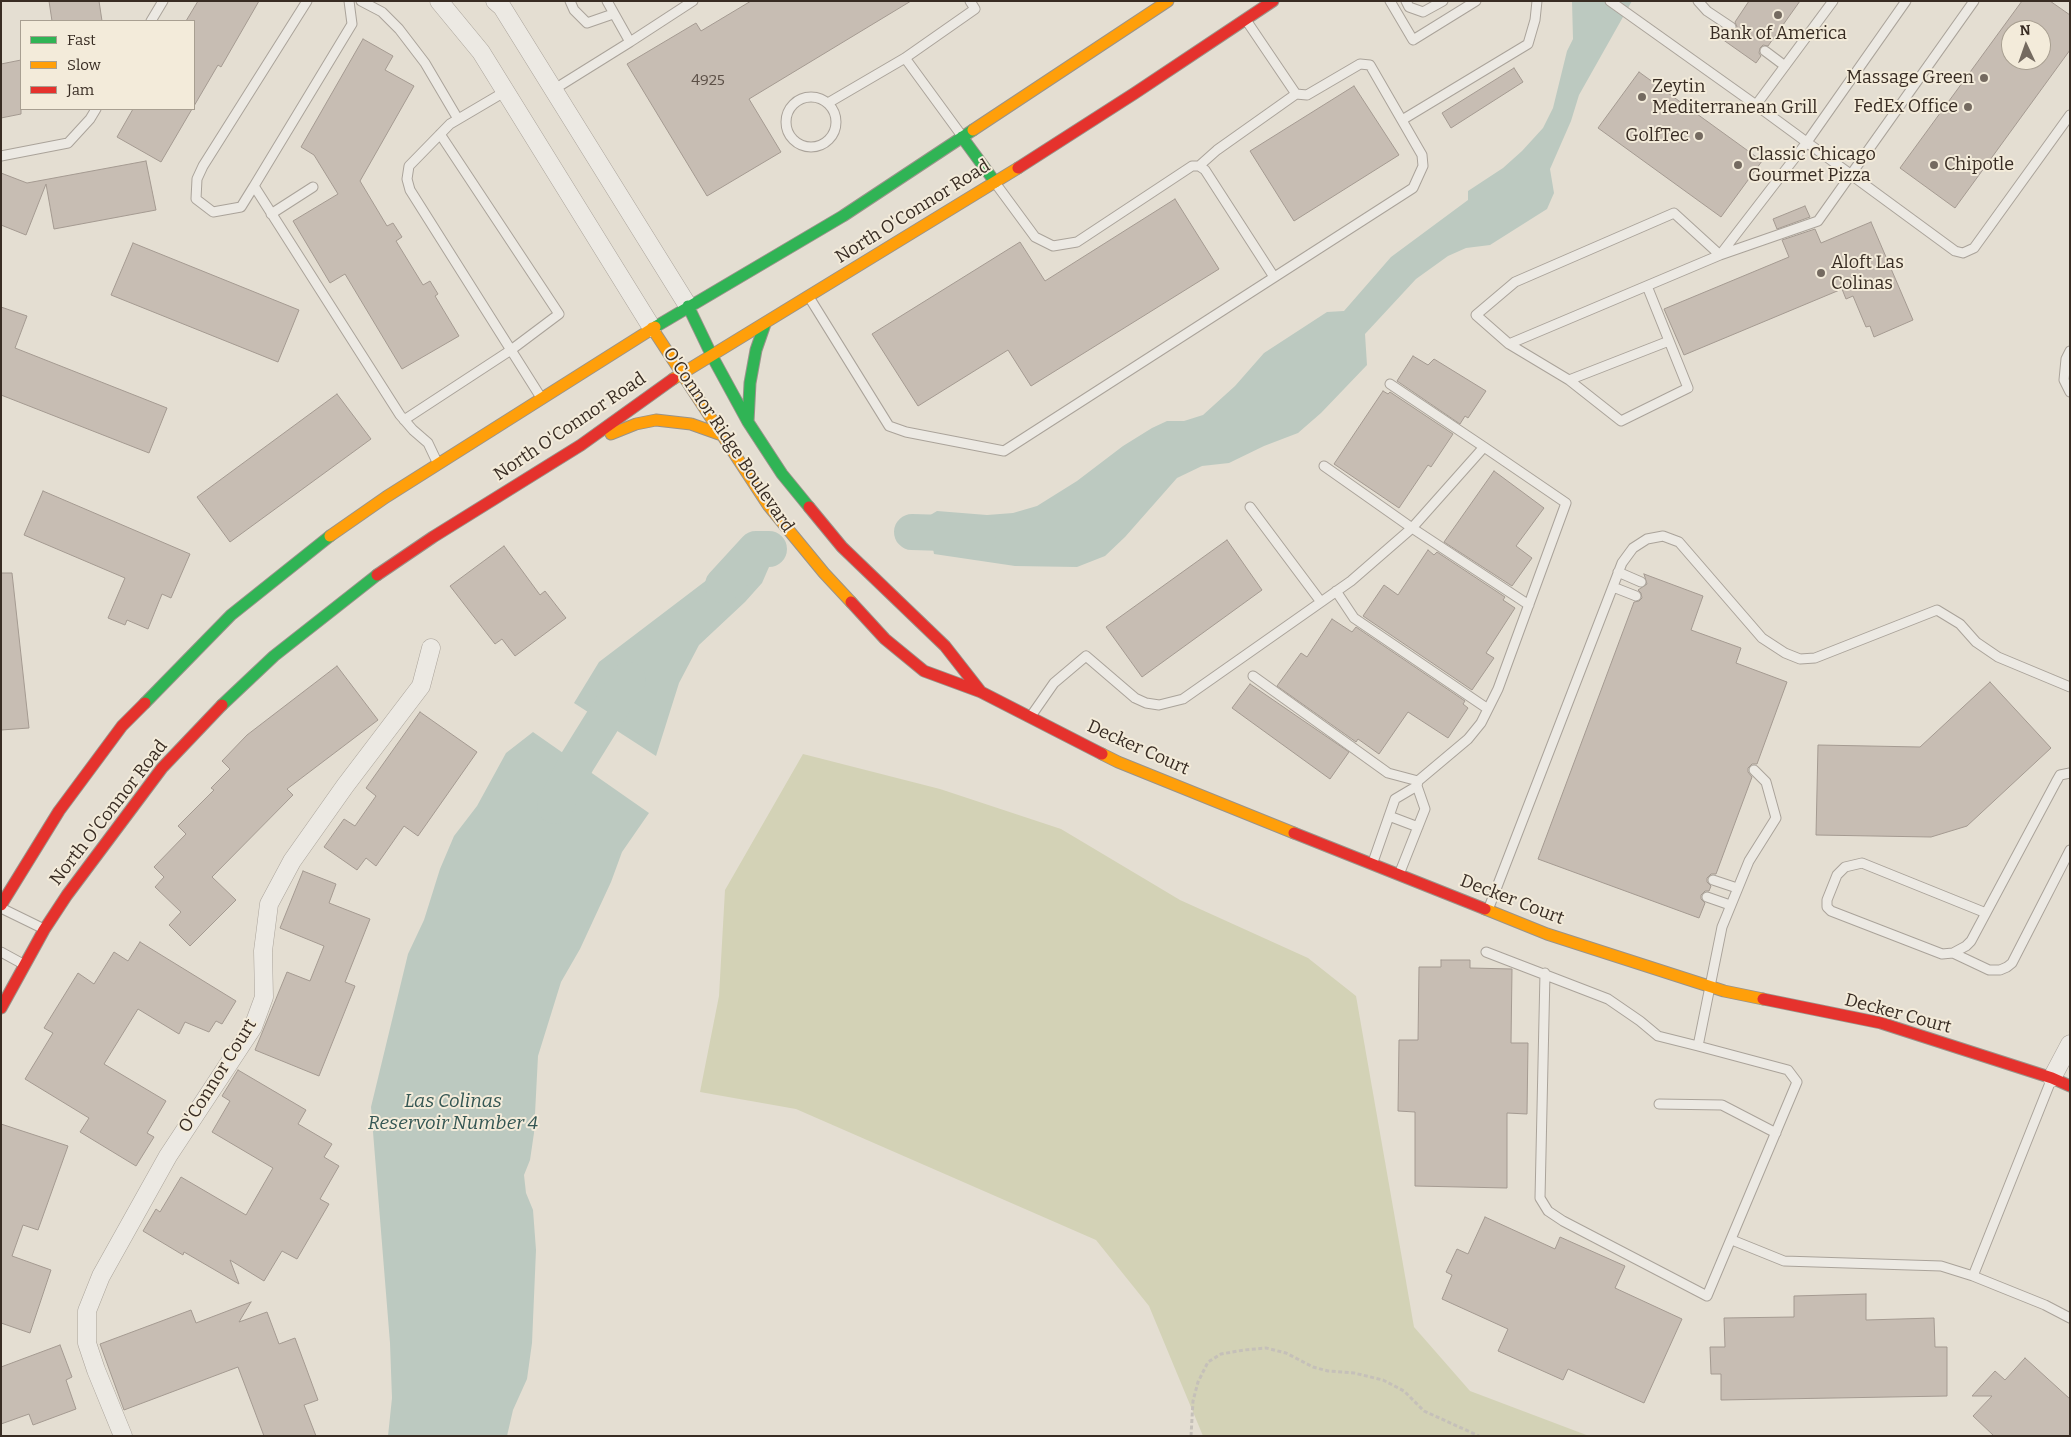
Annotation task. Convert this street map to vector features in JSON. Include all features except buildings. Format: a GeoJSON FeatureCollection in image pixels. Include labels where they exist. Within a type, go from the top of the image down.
{"type":"FeatureCollection","features":[{"type":"Feature","properties":{"kind":"main road","name":"North O'Connor Road"},"geometry":{"type":"LineString","coordinates":[[1,907],[13,883],[59,811],[122,726],[224,622],[332,534],[652,328],[843,216],[1168,1]]}},
{"type":"Feature","properties":{"kind":"main road","name":"North O'Connor Road"},"geometry":{"type":"LineString","coordinates":[[1,1008],[44,930],[66,896],[162,768],[224,702],[274,656],[368,582],[433,537],[581,445],[682,373],[995,182],[1246,20],[1260,5],[1273,1]]}},
{"type":"Feature","properties":{"kind":"main road"},"geometry":{"type":"LineString","coordinates":[[962,137],[995,182]]}},
{"type":"Feature","properties":{"kind":"main road","name":"O'Connor Ridge Boulevard"},"geometry":{"type":"LineString","coordinates":[[688,306],[712,356],[748,422],[782,474],[842,547],[945,646],[981,692]]}},
{"type":"Feature","properties":{"kind":"main road"},"geometry":{"type":"LineString","coordinates":[[748,422],[750,383],[756,350],[765,324]]}},
{"type":"Feature","properties":{"kind":"main road","name":"O'Connor Ridge Boulevard"},"geometry":{"type":"LineString","coordinates":[[652,328],[768,505],[824,573],[886,639],[924,671],[981,692]]}},
{"type":"Feature","properties":{"kind":"main road"},"geometry":{"type":"LineString","coordinates":[[581,445],[636,424],[656,420],[691,424],[722,435]]}},
{"type":"Feature","properties":{"kind":"main road","name":"Decker Court"},"geometry":{"type":"LineString","coordinates":[[981,692],[1118,762],[1547,934],[1710,986],[1789,1006],[1880,1023],[2052,1078],[2070,1086]]}},
{"type":"Feature","properties":{"kind":"street","name":"O'Connor Ridge Boulevard"},"geometry":{"type":"LineString","coordinates":[[439,1],[482,52],[652,328]]}},
{"type":"Feature","properties":{"kind":"street","name":"O'Connor Ridge Boulevard"},"geometry":{"type":"LineString","coordinates":[[495,1],[502,7],[688,306]]}},
{"type":"Feature","properties":{"kind":"street","name":"O'Connor Court"},"geometry":{"type":"LineString","coordinates":[[123,1436],[87,1343],[88,1311],[101,1276],[168,1156],[252,1027],[264,997],[263,951],[269,904],[292,861],[345,786],[422,686],[431,648]]}},
{"type":"Feature","properties":{"kind":"street"},"geometry":{"type":"LineString","coordinates":[[2052,1078],[2070,1044]]}},
{"type":"Feature","properties":{"kind":"lane"},"geometry":{"type":"LineString","coordinates":[[152,20],[163,1]]}},
{"type":"Feature","properties":{"kind":"lane"},"geometry":{"type":"LineString","coordinates":[[307,1],[197,179],[196,199],[213,212],[241,207],[352,24],[349,1]]}},
{"type":"Feature","properties":{"kind":"lane"},"geometry":{"type":"LineString","coordinates":[[361,1],[382,12],[399,29],[425,63],[458,119]]}},
{"type":"Feature","properties":{"kind":"lane"},"geometry":{"type":"LineString","coordinates":[[570,1],[574,10],[587,23],[613,14]]}},
{"type":"Feature","properties":{"kind":"lane"},"geometry":{"type":"LineString","coordinates":[[607,1],[630,42]]}},
{"type":"Feature","properties":{"kind":"lane"},"geometry":{"type":"LineString","coordinates":[[553,90],[693,1]]}},
{"type":"Feature","properties":{"kind":"lane"},"geometry":{"type":"LineString","coordinates":[[828,103],[906,58],[975,9],[970,1]]}},
{"type":"Feature","properties":{"kind":"lane"},"geometry":{"type":"LineString","coordinates":[[1390,1],[1413,40],[1476,1]]}},
{"type":"Feature","properties":{"kind":"lane"},"geometry":{"type":"LineString","coordinates":[[1406,1],[1409,7],[1422,12],[1443,1]]}},
{"type":"Feature","properties":{"kind":"lane"},"geometry":{"type":"LineString","coordinates":[[1402,120],[1528,44],[1535,20],[1537,1]]}},
{"type":"Feature","properties":{"kind":"lane"},"geometry":{"type":"LineString","coordinates":[[1610,1],[1807,142],[1850,176],[1955,252],[1967,252],[1974,248],[2070,115]]}},
{"type":"Feature","properties":{"kind":"lane"},"geometry":{"type":"LineString","coordinates":[[1698,1],[1707,11],[1731,27]]}},
{"type":"Feature","properties":{"kind":"lane"},"geometry":{"type":"LineString","coordinates":[[1756,105],[1833,1]]}},
{"type":"Feature","properties":{"kind":"lane"},"geometry":{"type":"LineString","coordinates":[[1720,255],[1807,142],[1906,1]]}},
{"type":"Feature","properties":{"kind":"lane"},"geometry":{"type":"LineString","coordinates":[[1508,344],[1720,255],[1818,221],[1974,1]]}},
{"type":"Feature","properties":{"kind":"lane"},"geometry":{"type":"LineString","coordinates":[[1246,20],[1296,94]]}},
{"type":"Feature","properties":{"kind":"lane"},"geometry":{"type":"LineString","coordinates":[[1765,51],[1785,66]]}},
{"type":"Feature","properties":{"kind":"lane"},"geometry":{"type":"LineString","coordinates":[[906,58],[962,137]]}},
{"type":"Feature","properties":{"kind":"lane"},"geometry":{"type":"LineString","coordinates":[[809,297],[889,426],[906,432],[1004,451],[1413,188],[1423,166],[1422,156],[1370,66],[1360,64],[1307,95],[1296,94],[1217,150],[1199,166]]}},
{"type":"Feature","properties":{"kind":"lane"},"geometry":{"type":"LineString","coordinates":[[506,91],[450,124],[410,166],[407,179],[410,190],[542,399]]}},
{"type":"Feature","properties":{"kind":"lane"},"geometry":{"type":"LineString","coordinates":[[813,96],[828,103],[836,118],[836,127],[832,135],[827,141],[812,147],[796,142],[786,129],[785,121],[791,106],[805,97],[813,96]]}},
{"type":"Feature","properties":{"kind":"lane"},"geometry":{"type":"LineString","coordinates":[[1,156],[68,143],[90,119],[95,110]]}},
{"type":"Feature","properties":{"kind":"lane"},"geometry":{"type":"LineString","coordinates":[[404,420],[511,350],[559,314],[440,134]]}},
{"type":"Feature","properties":{"kind":"lane"},"geometry":{"type":"LineString","coordinates":[[995,182],[1035,237],[1053,246],[1077,242],[1192,166],[1199,166],[1205,170],[1274,277]]}},
{"type":"Feature","properties":{"kind":"lane"},"geometry":{"type":"LineString","coordinates":[[254,186],[404,420],[428,443],[438,464]]}},
{"type":"Feature","properties":{"kind":"lane"},"geometry":{"type":"LineString","coordinates":[[272,214],[312,187]]}},
{"type":"Feature","properties":{"kind":"lane"},"geometry":{"type":"LineString","coordinates":[[1647,286],[1688,388],[1620,421],[1568,380],[1508,344],[1476,315],[1515,282],[1674,213],[1720,255]]}},
{"type":"Feature","properties":{"kind":"lane"},"geometry":{"type":"LineString","coordinates":[[1568,380],[1669,341]]}},
{"type":"Feature","properties":{"kind":"lane"},"geometry":{"type":"LineString","coordinates":[[2070,351],[2066,359],[2064,380],[2070,392]]}},
{"type":"Feature","properties":{"kind":"lane"},"geometry":{"type":"LineString","coordinates":[[1372,864],[1395,799],[1418,784],[1468,739],[1481,723],[1498,689],[1566,503],[1390,384]]}},
{"type":"Feature","properties":{"kind":"lane"},"geometry":{"type":"LineString","coordinates":[[1031,717],[1054,683],[1086,656],[1135,698],[1146,703],[1159,704],[1183,699],[1352,581],[1412,528],[1484,447]]}},
{"type":"Feature","properties":{"kind":"lane"},"geometry":{"type":"LineString","coordinates":[[1324,466],[1412,528],[1529,605]]}},
{"type":"Feature","properties":{"kind":"lane"},"geometry":{"type":"LineString","coordinates":[[1250,507],[1320,602]]}},
{"type":"Feature","properties":{"kind":"lane"},"geometry":{"type":"LineString","coordinates":[[1488,910],[1618,572],[1633,548],[1647,539],[1663,536],[1679,542],[1762,638],[1785,653],[1800,658],[1816,658],[1937,610],[1947,614],[1960,624],[1976,642],[1998,656],[2070,687]]}},
{"type":"Feature","properties":{"kind":"lane"},"geometry":{"type":"LineString","coordinates":[[1618,572],[1641,582]]}},
{"type":"Feature","properties":{"kind":"lane"},"geometry":{"type":"LineString","coordinates":[[1612,587],[1636,596]]}},
{"type":"Feature","properties":{"kind":"lane"},"geometry":{"type":"LineString","coordinates":[[1336,591],[1354,618],[1488,709]]}},
{"type":"Feature","properties":{"kind":"lane"},"geometry":{"type":"LineString","coordinates":[[1253,676],[1388,773],[1418,784]]}},
{"type":"Feature","properties":{"kind":"lane"},"geometry":{"type":"LineString","coordinates":[[1698,1046],[1722,927],[1736,888],[1749,861],[1776,818],[1766,782],[1754,770]]}},
{"type":"Feature","properties":{"kind":"lane"},"geometry":{"type":"LineString","coordinates":[[1986,913],[1862,864],[1845,867],[1837,875],[1827,900],[1827,907],[1831,911],[1942,954],[1953,953],[1972,941],[2060,774],[2070,773]]}},
{"type":"Feature","properties":{"kind":"lane"},"geometry":{"type":"LineString","coordinates":[[1399,875],[1425,809],[1418,784]]}},
{"type":"Feature","properties":{"kind":"lane"},"geometry":{"type":"LineString","coordinates":[[1389,816],[1418,827]]}},
{"type":"Feature","properties":{"kind":"lane"},"geometry":{"type":"LineString","coordinates":[[1953,953],[1989,970],[2000,970],[2012,963],[2070,850]]}},
{"type":"Feature","properties":{"kind":"lane"},"geometry":{"type":"LineString","coordinates":[[1714,880],[1736,888]]}},
{"type":"Feature","properties":{"kind":"lane"},"geometry":{"type":"LineString","coordinates":[[1707,897],[1730,905]]}},
{"type":"Feature","properties":{"kind":"lane"},"geometry":{"type":"LineString","coordinates":[[1,907],[44,930]]}},
{"type":"Feature","properties":{"kind":"lane"},"geometry":{"type":"LineString","coordinates":[[1,952],[25,965]]}},
{"type":"Feature","properties":{"kind":"lane"},"geometry":{"type":"LineString","coordinates":[[1486,952],[1545,974],[1608,999],[1640,1020],[1658,1036],[1788,1070],[1797,1082],[1707,1296],[1563,1221],[1548,1211],[1540,1198],[1545,974]]}},
{"type":"Feature","properties":{"kind":"lane"},"geometry":{"type":"LineString","coordinates":[[1973,1276],[2052,1078]]}},
{"type":"Feature","properties":{"kind":"lane"},"geometry":{"type":"LineString","coordinates":[[1659,1104],[1722,1105],[1776,1133]]}},
{"type":"Feature","properties":{"kind":"lane"},"geometry":{"type":"LineString","coordinates":[[1732,1240],[1784,1261],[1941,1266],[1973,1276],[2045,1304],[2070,1318]]}},
{"type":"Feature","properties":{"kind":"path"},"geometry":{"type":"LineString","coordinates":[[1191,1436],[1193,1401],[1198,1382],[1208,1362],[1221,1354],[1266,1348],[1286,1353],[1313,1367],[1328,1371],[1354,1373],[1383,1380],[1404,1390],[1424,1411],[1479,1436]]}},
{"type":"Feature","properties":{"kind":"green space"},"geometry":{"type":"Polygon","coordinates":[[[803,754],[940,789],[1061,829],[1180,900],[1308,958],[1356,996],[1414,1327],[1470,1391],[1589,1436],[1203,1436],[1149,1306],[1096,1240],[796,1109],[700,1092],[719,996],[725,890],[803,754]]]}},
{"type":"Feature","properties":{"kind":"water"},"geometry":{"type":"Polygon","coordinates":[[[1572,1],[1632,1],[1579,95],[1571,121],[1550,169],[1554,193],[1547,209],[1490,245],[1466,248],[1448,256],[1416,279],[1365,334],[1367,365],[1321,413],[1298,433],[1264,446],[1229,463],[1202,466],[1177,478],[1125,537],[1105,556],[1077,567],[1015,566],[934,554],[927,517],[937,511],[987,515],[1013,513],[1037,506],[1077,481],[1123,446],[1152,428],[1167,421],[1184,421],[1203,415],[1235,386],[1264,353],[1327,312],[1344,311],[1391,257],[1468,200],[1468,191],[1503,168],[1543,128],[1553,108],[1567,51],[1573,39],[1572,1]]]}},
{"type":"Feature","properties":{"kind":"water"},"geometry":{"type":"Polygon","coordinates":[[[756,549],[769,567],[762,583],[745,602],[699,645],[679,683],[656,756],[574,703],[599,662],[745,551],[756,549]]]}},
{"type":"Feature","properties":{"kind":"water","name":"Las Colinas Reservoir Number 4"},"geometry":{"type":"Polygon","coordinates":[[[533,732],[649,813],[622,852],[611,882],[580,949],[561,982],[538,1056],[534,1133],[530,1160],[524,1175],[526,1193],[533,1210],[536,1250],[532,1343],[527,1379],[513,1410],[507,1436],[388,1436],[392,1398],[390,1343],[371,1107],[408,954],[424,920],[440,869],[454,836],[477,806],[506,753],[533,732]]]}},
{"type":"Feature","properties":{"kind":"waterway"},"geometry":{"type":"LineString","coordinates":[[912,532],[978,534]]}},
{"type":"Feature","properties":{"kind":"waterway"},"geometry":{"type":"LineString","coordinates":[[723,585],[756,549],[769,549]]}},
{"type":"Feature","properties":{"kind":"waterway"},"geometry":{"type":"LineString","coordinates":[[555,806],[577,762],[628,680]]}},
{"type":"Feature","properties":{"kind":"traffic: fast"},"geometry":{"type":"LineString","coordinates":[[655,327],[843,216],[973,130]]}},
{"type":"Feature","properties":{"kind":"traffic: fast"},"geometry":{"type":"LineString","coordinates":[[962,137],[995,182]]}},
{"type":"Feature","properties":{"kind":"traffic: fast"},"geometry":{"type":"LineString","coordinates":[[688,306],[712,356],[748,422],[782,474],[809,507]]}},
{"type":"Feature","properties":{"kind":"traffic: fast"},"geometry":{"type":"LineString","coordinates":[[748,422],[750,383],[756,350],[765,324]]}},
{"type":"Feature","properties":{"kind":"traffic: fast"},"geometry":{"type":"LineString","coordinates":[[145,703],[231,615],[330,536]]}},
{"type":"Feature","properties":{"kind":"traffic: fast"},"geometry":{"type":"LineString","coordinates":[[222,705],[274,656],[377,575]]}},
{"type":"Feature","properties":{"kind":"traffic: slow"},"geometry":{"type":"LineString","coordinates":[[973,130],[1168,1]]}},
{"type":"Feature","properties":{"kind":"traffic: slow"},"geometry":{"type":"LineString","coordinates":[[673,379],[1018,168]]}},
{"type":"Feature","properties":{"kind":"traffic: slow"},"geometry":{"type":"LineString","coordinates":[[330,536],[386,497],[655,327]]}},
{"type":"Feature","properties":{"kind":"traffic: slow"},"geometry":{"type":"LineString","coordinates":[[652,328],[768,505],[824,573],[851,602]]}},
{"type":"Feature","properties":{"kind":"traffic: slow"},"geometry":{"type":"LineString","coordinates":[[611,434],[636,424],[656,420],[691,424],[722,435]]}},
{"type":"Feature","properties":{"kind":"traffic: slow"},"geometry":{"type":"LineString","coordinates":[[1102,754],[1294,833]]}},
{"type":"Feature","properties":{"kind":"traffic: slow"},"geometry":{"type":"LineString","coordinates":[[1485,909],[1547,934],[1724,991],[1763,999]]}},
{"type":"Feature","properties":{"kind":"traffic: jam"},"geometry":{"type":"LineString","coordinates":[[1018,168],[1273,1]]}},
{"type":"Feature","properties":{"kind":"traffic: jam"},"geometry":{"type":"LineString","coordinates":[[377,575],[433,537],[581,445],[673,379]]}},
{"type":"Feature","properties":{"kind":"traffic: jam"},"geometry":{"type":"LineString","coordinates":[[809,507],[842,547],[945,646],[981,692]]}},
{"type":"Feature","properties":{"kind":"traffic: jam"},"geometry":{"type":"LineString","coordinates":[[851,602],[885,639],[924,671],[981,692],[1102,754]]}},
{"type":"Feature","properties":{"kind":"traffic: jam"},"geometry":{"type":"LineString","coordinates":[[1,905],[59,811],[122,726],[145,703]]}},
{"type":"Feature","properties":{"kind":"traffic: jam"},"geometry":{"type":"LineString","coordinates":[[1,1008],[44,930],[67,895],[162,768],[222,705]]}},
{"type":"Feature","properties":{"kind":"traffic: jam"},"geometry":{"type":"LineString","coordinates":[[1294,833],[1485,909]]}},
{"type":"Feature","properties":{"kind":"traffic: jam"},"geometry":{"type":"LineString","coordinates":[[1763,999],[1881,1023],[2052,1078],[2070,1086]]}},
{"type":"Feature","properties":{"kind":"place","name":"Bank of America"},"geometry":{"type":"Point","coordinates":[1778,15]}},
{"type":"Feature","properties":{"kind":"place","name":"Massage Green"},"geometry":{"type":"Point","coordinates":[1984,78]}},
{"type":"Feature","properties":{"kind":"place","name":"Zeytin Mediterranean Grill"},"geometry":{"type":"Point","coordinates":[1642,97]}},
{"type":"Feature","properties":{"kind":"place","name":"FedEx Office"},"geometry":{"type":"Point","coordinates":[1968,107]}},
{"type":"Feature","properties":{"kind":"place","name":"GolfTec"},"geometry":{"type":"Point","coordinates":[1699,136]}},
{"type":"Feature","properties":{"kind":"place","name":"Classic Chicago Gourmet Pizza"},"geometry":{"type":"Point","coordinates":[1738,165]}},
{"type":"Feature","properties":{"kind":"place","name":"Chipotle"},"geometry":{"type":"Point","coordinates":[1934,165]}},
{"type":"Feature","properties":{"kind":"place","name":"Aloft Las Colinas"},"geometry":{"type":"Point","coordinates":[1821,273]}}]}
